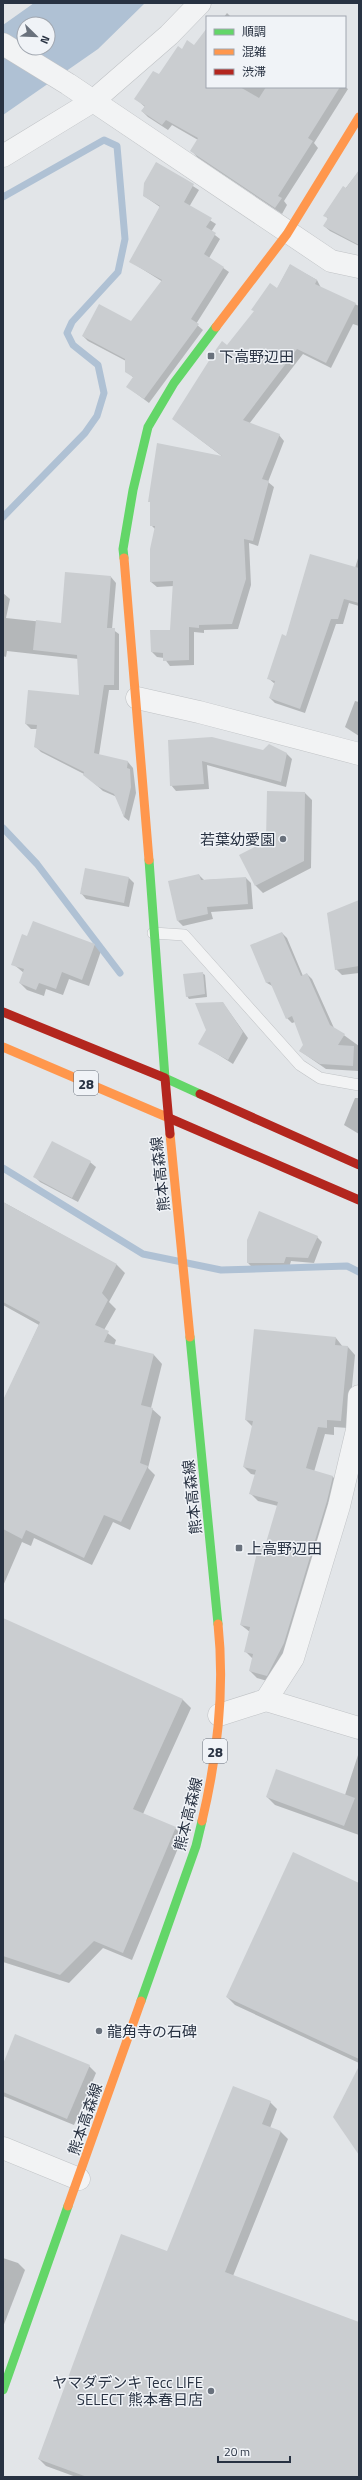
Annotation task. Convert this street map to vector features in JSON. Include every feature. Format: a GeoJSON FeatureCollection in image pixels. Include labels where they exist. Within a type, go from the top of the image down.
{"type":"FeatureCollection","features":[{"type":"Feature","properties":{"kind":"main road","name":"熊本高森線"},"geometry":{"type":"LineString","coordinates":[[3,2390],[196,1846],[212,1778],[219,1715],[218,1631],[165,1078],[153,933],[137,698],[123,548],[133,490],[148,427],[174,383],[287,234],[303,204],[359,117]]}},
{"type":"Feature","properties":{"kind":"main road","name":"28"},"geometry":{"type":"LineString","coordinates":[[3,1012],[165,1078]]}},
{"type":"Feature","properties":{"kind":"main road","name":"熊本高森線"},"geometry":{"type":"LineString","coordinates":[[3,1047],[169,1118]]}},
{"type":"Feature","properties":{"kind":"main road"},"geometry":{"type":"LineString","coordinates":[[165,1078],[359,1165]]}},
{"type":"Feature","properties":{"kind":"main road"},"geometry":{"type":"LineString","coordinates":[[169,1118],[359,1200]]}},
{"type":"Feature","properties":{"kind":"street"},"geometry":{"type":"LineString","coordinates":[[3,156],[93,101],[169,36],[200,3]]}},
{"type":"Feature","properties":{"kind":"street"},"geometry":{"type":"LineString","coordinates":[[3,44],[68,84],[287,234],[331,261],[359,268]]}},
{"type":"Feature","properties":{"kind":"street"},"geometry":{"type":"LineString","coordinates":[[137,698],[199,712],[359,754]]}},
{"type":"Feature","properties":{"kind":"street"},"geometry":{"type":"LineString","coordinates":[[266,1700],[293,1658],[339,1506],[357,1430],[359,1396]]}},
{"type":"Feature","properties":{"kind":"street"},"geometry":{"type":"LineString","coordinates":[[219,1715],[266,1700],[359,1728]]}},
{"type":"Feature","properties":{"kind":"street"},"geometry":{"type":"LineString","coordinates":[[3,2148],[78,2179]]}},
{"type":"Feature","properties":{"kind":"lane"},"geometry":{"type":"LineString","coordinates":[[153,933],[184,935],[300,1065],[320,1078],[359,1085]]}},
{"type":"Feature","properties":{"kind":"water"},"geometry":{"type":"Polygon","coordinates":[[[34,3],[145,3],[98,49],[3,115],[3,25],[34,3]]]}},
{"type":"Feature","properties":{"kind":"building"},"geometry":{"type":"Polygon","coordinates":[[[206,29],[206,88],[242,88],[259,98],[265,88],[339,88],[308,138],[313,141],[278,196],[282,198],[275,208],[190,151],[198,138],[166,120],[162,125],[141,111],[145,106],[134,99],[153,71],[159,74],[178,46],[182,49],[187,40],[194,45],[206,29]]]}},
{"type":"Feature","properties":{"kind":"building"},"geometry":{"type":"Polygon","coordinates":[[[156,162],[194,184],[184,202],[212,218],[206,227],[216,233],[204,254],[224,267],[191,319],[199,324],[144,399],[126,387],[133,377],[125,372],[125,359],[82,336],[99,304],[131,321],[162,280],[129,262],[160,206],[143,196],[144,183],[156,162]]]}},
{"type":"Feature","properties":{"kind":"building"},"geometry":{"type":"Polygon","coordinates":[[[359,170],[359,245],[323,226],[328,218],[323,216],[343,186],[346,188],[359,170]]]}},
{"type":"Feature","properties":{"kind":"building"},"geometry":{"type":"Polygon","coordinates":[[[290,264],[317,280],[315,284],[356,303],[326,363],[297,349],[243,420],[280,434],[262,479],[269,481],[253,541],[244,539],[246,579],[232,624],[199,625],[199,628],[189,627],[189,660],[163,661],[163,653],[151,652],[150,630],[170,630],[173,581],[150,582],[150,549],[155,526],[150,526],[150,502],[148,502],[157,443],[222,456],[172,419],[222,341],[227,345],[254,311],[251,310],[270,283],[277,288],[290,264]]]}},
{"type":"Feature","properties":{"kind":"building"},"geometry":{"type":"Polygon","coordinates":[[[310,554],[359,568],[359,603],[344,599],[338,619],[331,619],[300,709],[269,698],[275,681],[267,679],[282,634],[286,636],[310,554]]]}},
{"type":"Feature","properties":{"kind":"building"},"geometry":{"type":"Polygon","coordinates":[[[65,572],[111,576],[107,628],[115,628],[114,685],[104,685],[94,753],[128,761],[127,768],[130,769],[131,787],[124,817],[114,794],[97,786],[83,775],[84,772],[34,747],[37,725],[25,724],[28,690],[79,695],[77,655],[33,650],[36,620],[61,623],[65,572]]]}},
{"type":"Feature","properties":{"kind":"building"},"geometry":{"type":"Polygon","coordinates":[[[212,737],[263,750],[269,744],[287,753],[281,782],[202,761],[204,784],[170,786],[168,740],[212,737]]]}},
{"type":"Feature","properties":{"kind":"building"},"geometry":{"type":"Polygon","coordinates":[[[267,791],[305,792],[304,861],[255,886],[239,855],[266,841],[267,791]]]}},
{"type":"Feature","properties":{"kind":"building"},"geometry":{"type":"Polygon","coordinates":[[[85,868],[129,877],[124,903],[80,894],[85,868]]]}},
{"type":"Feature","properties":{"kind":"building"},"geometry":{"type":"Polygon","coordinates":[[[199,874],[201,880],[246,877],[248,904],[207,907],[208,914],[177,921],[168,881],[199,874]]]}},
{"type":"Feature","properties":{"kind":"building"},"geometry":{"type":"Polygon","coordinates":[[[359,900],[359,966],[335,970],[327,913],[359,900]]]}},
{"type":"Feature","properties":{"kind":"building"},"geometry":{"type":"Polygon","coordinates":[[[33,921],[95,944],[82,980],[62,972],[56,989],[39,983],[36,990],[19,983],[24,969],[11,965],[22,934],[27,936],[33,921]]]}},
{"type":"Feature","properties":{"kind":"building"},"geometry":{"type":"Polygon","coordinates":[[[282,932],[301,976],[307,973],[330,1025],[345,1034],[338,1045],[354,1046],[353,1066],[320,1064],[299,1051],[303,1045],[292,1016],[286,1019],[270,982],[266,983],[250,945],[282,932]]]}},
{"type":"Feature","properties":{"kind":"building"},"geometry":{"type":"Polygon","coordinates":[[[203,972],[205,994],[186,997],[183,974],[203,972]]]}},
{"type":"Feature","properties":{"kind":"building"},"geometry":{"type":"Polygon","coordinates":[[[223,1002],[243,1032],[228,1060],[198,1044],[206,1030],[195,1003],[223,1002]]]}},
{"type":"Feature","properties":{"kind":"building"},"geometry":{"type":"Polygon","coordinates":[[[52,1141],[91,1161],[72,1198],[33,1177],[52,1141]]]}},
{"type":"Feature","properties":{"kind":"building"},"geometry":{"type":"Polygon","coordinates":[[[3,1202],[117,1264],[102,1293],[108,1300],[95,1325],[109,1331],[104,1342],[154,1354],[141,1405],[153,1408],[140,1463],[148,1466],[121,1522],[104,1515],[84,1558],[26,1530],[22,1539],[3,1529],[3,1400],[40,1322],[3,1302],[3,1202]]]}},
{"type":"Feature","properties":{"kind":"building"},"geometry":{"type":"Polygon","coordinates":[[[259,1211],[318,1236],[308,1258],[286,1257],[284,1263],[247,1263],[247,1240],[259,1211]]]}},
{"type":"Feature","properties":{"kind":"building"},"geometry":{"type":"Polygon","coordinates":[[[254,1329],[336,1337],[335,1345],[348,1346],[341,1421],[327,1420],[327,1428],[318,1427],[306,1468],[333,1476],[327,1501],[284,1643],[267,1676],[249,1671],[253,1654],[244,1652],[250,1627],[240,1625],[259,1544],[265,1546],[278,1502],[249,1494],[256,1470],[243,1467],[253,1421],[245,1420],[254,1329]]]}},
{"type":"Feature","properties":{"kind":"building"},"geometry":{"type":"Polygon","coordinates":[[[3,1618],[183,1699],[133,1809],[176,1827],[123,1953],[94,1941],[60,1975],[3,1956],[3,1618]]]}},
{"type":"Feature","properties":{"kind":"building"},"geometry":{"type":"Polygon","coordinates":[[[276,1769],[355,1798],[344,1826],[266,1797],[276,1769]]]}},
{"type":"Feature","properties":{"kind":"building"},"geometry":{"type":"Polygon","coordinates":[[[293,1852],[359,1883],[359,2059],[226,1997],[293,1852]]]}},
{"type":"Feature","properties":{"kind":"building"},"geometry":{"type":"Polygon","coordinates":[[[15,2034],[90,2065],[67,2119],[3,2092],[3,2064],[15,2034]]]}},
{"type":"Feature","properties":{"kind":"building"},"geometry":{"type":"Polygon","coordinates":[[[359,2066],[359,2155],[333,2117],[359,2066]]]}},
{"type":"Feature","properties":{"kind":"building","name":"ヤマダデンキ Tecc LIFE SELECT 熊本春日店"},"geometry":{"type":"Polygon","coordinates":[[[233,2086],[271,2101],[262,2124],[281,2131],[225,2272],[359,2322],[359,2477],[87,2477],[38,2459],[121,2234],[167,2251],[233,2086]]]}},
{"type":"Feature","properties":{"kind":"waterway"},"geometry":{"type":"LineString","coordinates":[[3,197],[104,140],[117,146],[125,239],[118,272],[72,322],[67,333],[73,345],[98,365],[104,393],[97,416],[85,433],[3,517]]}},
{"type":"Feature","properties":{"kind":"waterway"},"geometry":{"type":"LineString","coordinates":[[3,828],[37,864],[120,973]]}},
{"type":"Feature","properties":{"kind":"waterway"},"geometry":{"type":"LineString","coordinates":[[3,1168],[143,1254],[221,1270],[347,1266],[359,1272]]}},
{"type":"Feature","properties":{"kind":"traffic: fast"},"geometry":{"type":"LineString","coordinates":[[124,558],[123,549],[133,490],[148,427],[174,383],[216,327]]}},
{"type":"Feature","properties":{"kind":"traffic: fast"},"geometry":{"type":"LineString","coordinates":[[149,860],[165,1078],[200,1094]]}},
{"type":"Feature","properties":{"kind":"traffic: fast"},"geometry":{"type":"LineString","coordinates":[[190,1337],[218,1624]]}},
{"type":"Feature","properties":{"kind":"traffic: fast"},"geometry":{"type":"LineString","coordinates":[[141,2001],[196,1846],[202,1821]]}},
{"type":"Feature","properties":{"kind":"traffic: fast"},"geometry":{"type":"LineString","coordinates":[[3,2390],[68,2206]]}},
{"type":"Feature","properties":{"kind":"traffic: slow"},"geometry":{"type":"LineString","coordinates":[[216,327],[287,234],[359,117]]}},
{"type":"Feature","properties":{"kind":"traffic: slow"},"geometry":{"type":"LineString","coordinates":[[124,558],[149,860]]}},
{"type":"Feature","properties":{"kind":"traffic: slow"},"geometry":{"type":"LineString","coordinates":[[3,1047],[169,1118]]}},
{"type":"Feature","properties":{"kind":"traffic: slow"},"geometry":{"type":"LineString","coordinates":[[170,1134],[190,1337]]}},
{"type":"Feature","properties":{"kind":"traffic: slow"},"geometry":{"type":"LineString","coordinates":[[202,1821],[216,1748],[221,1673],[218,1624]]}},
{"type":"Feature","properties":{"kind":"traffic: slow"},"geometry":{"type":"LineString","coordinates":[[68,2206],[141,2001]]}},
{"type":"Feature","properties":{"kind":"traffic: jam"},"geometry":{"type":"LineString","coordinates":[[3,1012],[165,1078],[170,1134]]}},
{"type":"Feature","properties":{"kind":"traffic: jam"},"geometry":{"type":"LineString","coordinates":[[200,1094],[359,1165]]}},
{"type":"Feature","properties":{"kind":"traffic: jam"},"geometry":{"type":"LineString","coordinates":[[169,1118],[359,1200]]}},
{"type":"Feature","properties":{"kind":"place","name":"下高野辺田"},"geometry":{"type":"Point","coordinates":[211,356]}},
{"type":"Feature","properties":{"kind":"place","name":"若葉幼愛園"},"geometry":{"type":"Point","coordinates":[283,839]}},
{"type":"Feature","properties":{"kind":"place","name":"上高野辺田"},"geometry":{"type":"Point","coordinates":[239,1548]}},
{"type":"Feature","properties":{"kind":"place","name":"龍角寺の石碑"},"geometry":{"type":"Point","coordinates":[99,2031]}},
{"type":"Feature","properties":{"kind":"place","name":"ヤマダデンキ Tecc LIFE SELECT 熊本春日店"},"geometry":{"type":"Point","coordinates":[211,2391]}}]}
